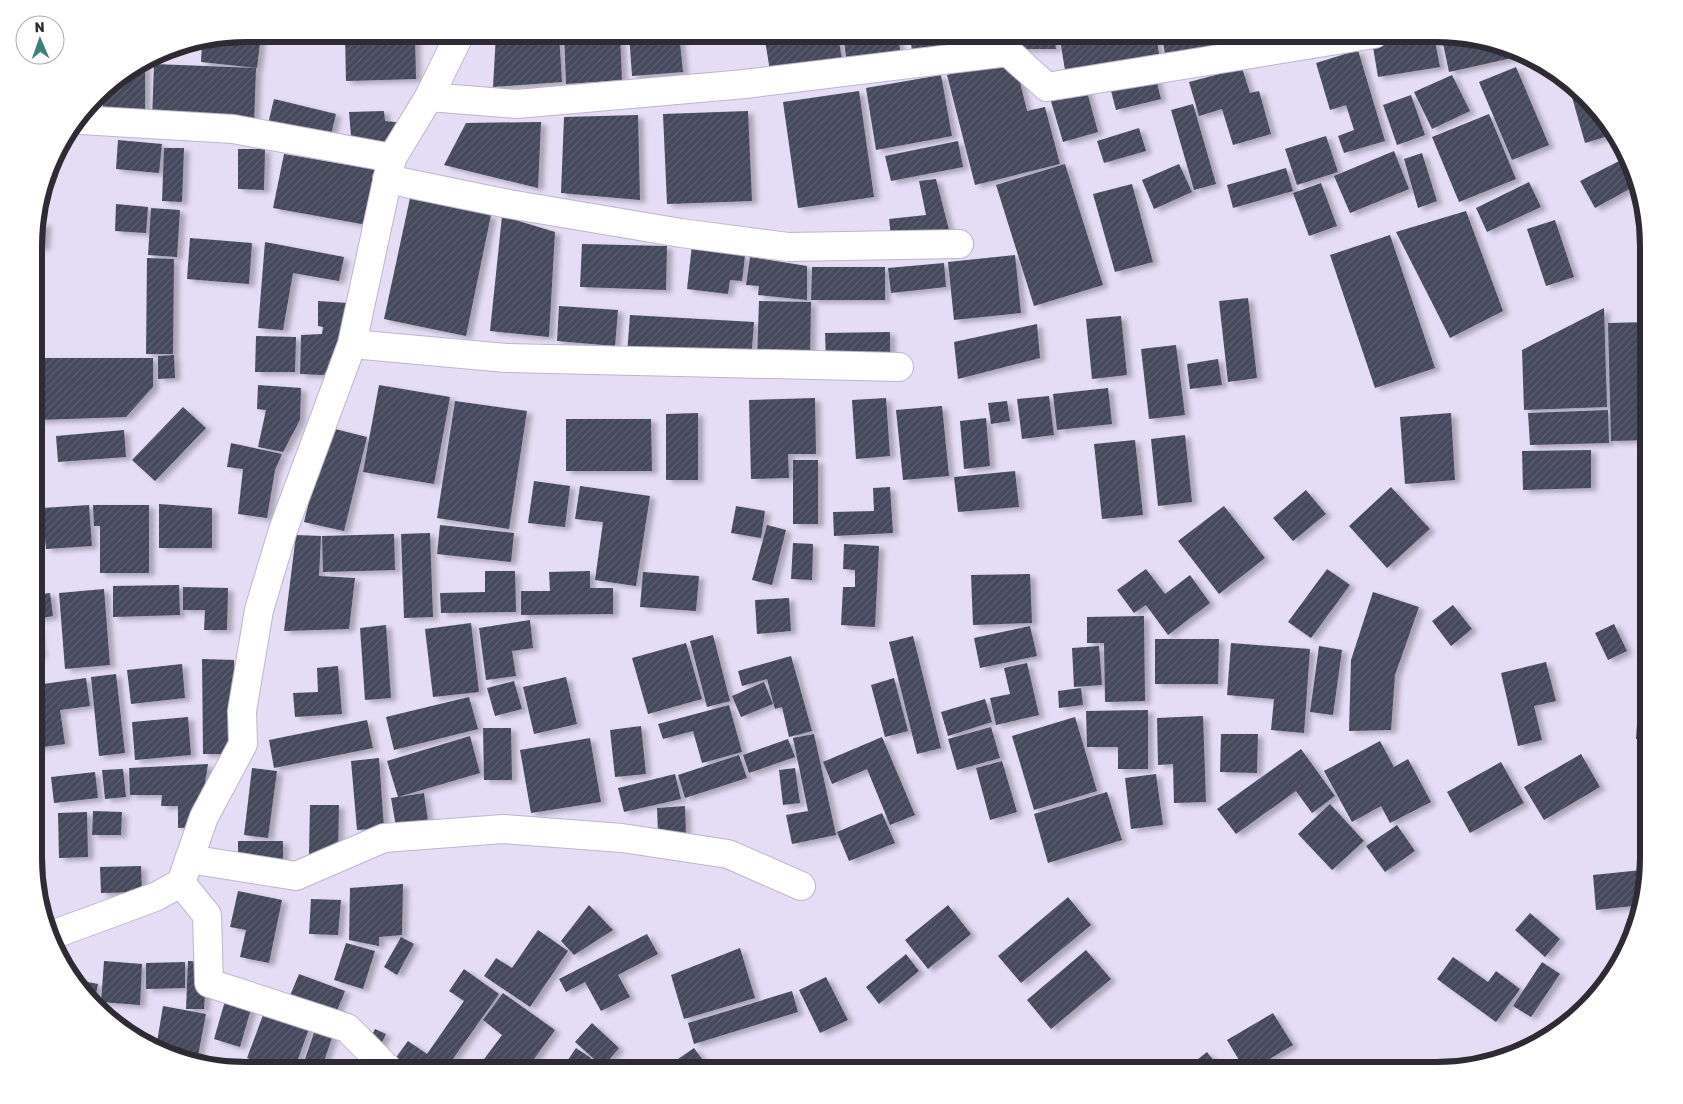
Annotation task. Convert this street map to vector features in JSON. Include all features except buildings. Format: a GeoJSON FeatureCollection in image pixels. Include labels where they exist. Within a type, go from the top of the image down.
{"type":"FeatureCollection","features":[{"type":"Feature","properties":{"kind":"street"},"geometry":{"type":"LineString","coordinates":[[57,933],[155,897],[185,871],[204,817],[243,744],[242,711],[259,610],[283,530],[352,344],[390,169],[456,42]]}},
{"type":"Feature","properties":{"kind":"street"},"geometry":{"type":"LineString","coordinates":[[429,97],[517,104],[745,84],[1008,52],[1047,87],[1325,42]]}},
{"type":"Feature","properties":{"kind":"street"},"geometry":{"type":"LineString","coordinates":[[86,120],[233,129],[390,169],[509,204],[633,225],[788,247],[959,244]]}},
{"type":"Feature","properties":{"kind":"street"},"geometry":{"type":"LineString","coordinates":[[352,344],[506,358],[899,367]]}},
{"type":"Feature","properties":{"kind":"street"},"geometry":{"type":"LineString","coordinates":[[185,871],[296,876],[384,838],[503,829],[622,838],[728,854],[801,886]]}},
{"type":"Feature","properties":{"kind":"street"},"geometry":{"type":"LineString","coordinates":[[185,871],[207,915],[209,983],[347,1028],[381,1062]]}}]}
